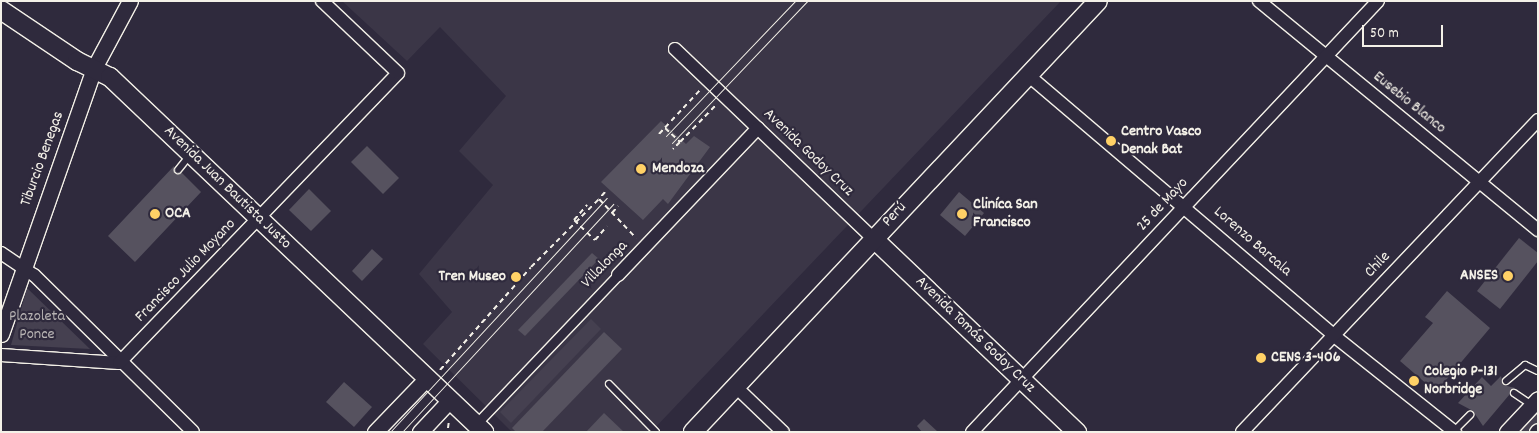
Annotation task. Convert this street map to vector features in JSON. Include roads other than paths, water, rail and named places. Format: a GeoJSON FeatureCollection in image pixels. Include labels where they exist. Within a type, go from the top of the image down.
{"type":"FeatureCollection","features":[{"type":"Feature","properties":{"kind":"main road","name":"Perú"},"geometry":{"type":"LineString","coordinates":[[693,432],[873,238],[1098,1]]}},
{"type":"Feature","properties":{"kind":"main road","name":"Avenida Juan Bautista Justo"},"geometry":{"type":"LineString","coordinates":[[1,10],[110,77],[480,428]]}},
{"type":"Feature","properties":{"kind":"main road","name":"Avenida Tomás Godoy Cruz"},"geometry":{"type":"LineString","coordinates":[[873,238],[1077,432]]}},
{"type":"Feature","properties":{"kind":"street","name":"Tiburcio Benegas"},"geometry":{"type":"LineString","coordinates":[[1,334],[23,266],[94,68],[130,1]]}},
{"type":"Feature","properties":{"kind":"street","name":"Francisco Julio Moyano"},"geometry":{"type":"LineString","coordinates":[[121,361],[398,73],[322,1]]}},
{"type":"Feature","properties":{"kind":"street","name":"Eusebio Blanco"},"geometry":{"type":"LineString","coordinates":[[1259,1],[1538,230]]}},
{"type":"Feature","properties":{"kind":"street","name":"25 de Mayo"},"geometry":{"type":"LineString","coordinates":[[972,432],[1378,1]]}},
{"type":"Feature","properties":{"kind":"street","name":"Avenida Godoy Cruz"},"geometry":{"type":"LineString","coordinates":[[676,49],[873,238]]}},
{"type":"Feature","properties":{"kind":"street","name":"Lorenzo Barcala"},"geometry":{"type":"LineString","coordinates":[[1028,75],[1185,205],[1333,335],[1455,431]]}},
{"type":"Feature","properties":{"kind":"street","name":"Chile"},"geometry":{"type":"LineString","coordinates":[[1242,432],[1538,120]]}},
{"type":"Feature","properties":{"kind":"street","name":"Villalonga"},"geometry":{"type":"LineString","coordinates":[[480,428],[618,275],[758,128]]}},
{"type":"Feature","properties":{"kind":"street"},"geometry":{"type":"LineString","coordinates":[[1,253],[23,266],[193,432]]}},
{"type":"Feature","properties":{"kind":"street"},"geometry":{"type":"LineString","coordinates":[[1,356],[121,361]]}},
{"type":"Feature","properties":{"kind":"street"},"geometry":{"type":"LineString","coordinates":[[375,432],[431,382]]}},
{"type":"Feature","properties":{"kind":"street"},"geometry":{"type":"LineString","coordinates":[[736,387],[783,432]]}},
{"type":"Feature","properties":{"kind":"street"},"geometry":{"type":"LineString","coordinates":[[420,432],[450,400]]}},
{"type":"Feature","properties":{"kind":"street"},"geometry":{"type":"LineString","coordinates":[[1506,432],[1535,402]]}},
{"type":"Feature","properties":{"kind":"lane"},"geometry":{"type":"LineString","coordinates":[[178,170],[191,154]]}},
{"type":"Feature","properties":{"kind":"lane"},"geometry":{"type":"LineString","coordinates":[[1506,381],[1525,365],[1538,371]]}},
{"type":"Feature","properties":{"kind":"lane"},"geometry":{"type":"LineString","coordinates":[[608,384],[656,432]]}},
{"type":"Feature","properties":{"kind":"lane"},"geometry":{"type":"LineString","coordinates":[[1514,393],[1535,402]]}},
{"type":"Feature","properties":{"kind":"lane"},"geometry":{"type":"LineString","coordinates":[[1455,431],[1470,415]]}},
{"type":"Feature","properties":{"kind":"tram line"},"geometry":{"type":"LineString","coordinates":[[666,136],[795,1]]}},
{"type":"Feature","properties":{"kind":"tram line"},"geometry":{"type":"LineString","coordinates":[[672,143],[807,1]]}},
{"type":"Feature","properties":{"kind":"tram line"},"geometry":{"type":"LineString","coordinates":[[390,432],[607,198]]}},
{"type":"Feature","properties":{"kind":"tram line"},"geometry":{"type":"LineString","coordinates":[[402,432],[613,204]]}},
{"type":"Feature","properties":{"kind":"place","name":"Centro Vasco Denak Bat"},"geometry":{"type":"Point","coordinates":[1111,141]}},
{"type":"Feature","properties":{"kind":"place","name":"Mendoza"},"geometry":{"type":"Point","coordinates":[641,169]}},
{"type":"Feature","properties":{"kind":"place","name":"OCA"},"geometry":{"type":"Point","coordinates":[155,214]}},
{"type":"Feature","properties":{"kind":"place","name":"Cliníca San Francisco"},"geometry":{"type":"Point","coordinates":[962,214]}},
{"type":"Feature","properties":{"kind":"place","name":"ANSES"},"geometry":{"type":"Point","coordinates":[1508,276]}},
{"type":"Feature","properties":{"kind":"place","name":"Tren Museo"},"geometry":{"type":"Point","coordinates":[516,277]}},
{"type":"Feature","properties":{"kind":"place","name":"CENS 3-406"},"geometry":{"type":"Point","coordinates":[1261,358]}},
{"type":"Feature","properties":{"kind":"place","name":"Colegio P-131 Norbridge"},"geometry":{"type":"Point","coordinates":[1414,381]}},
{"type":"Feature","properties":{"kind":"park label","name":"Plazoleta Ponce"},"geometry":{"type":"Point","coordinates":[37,326]}}]}
